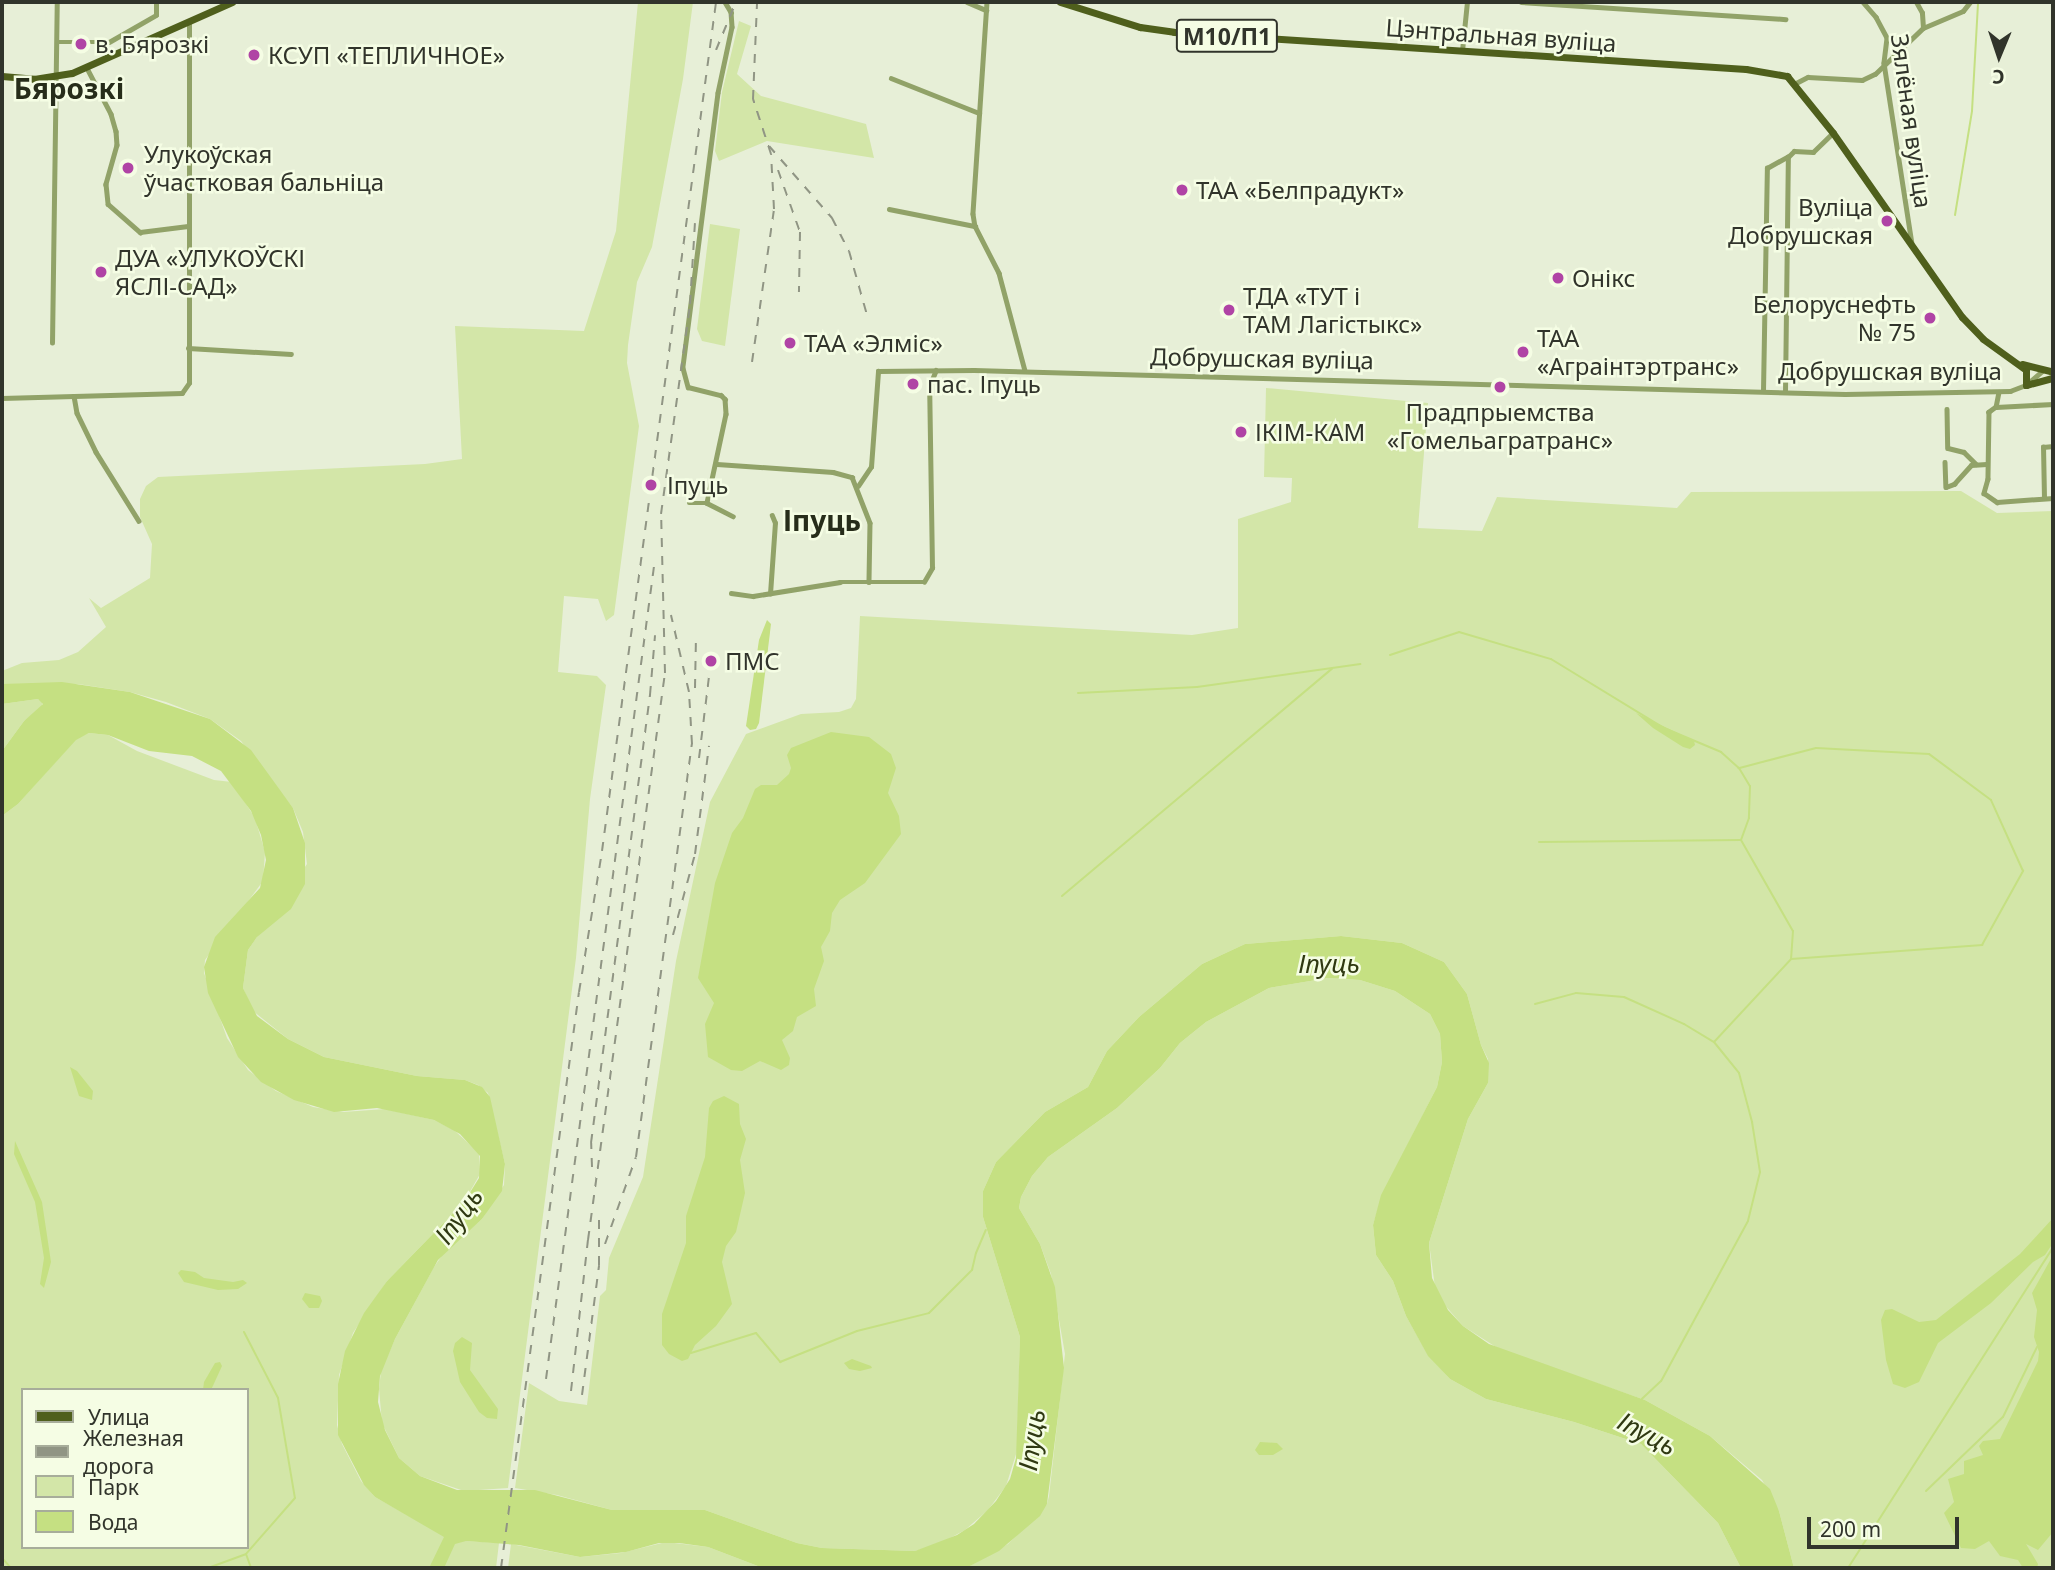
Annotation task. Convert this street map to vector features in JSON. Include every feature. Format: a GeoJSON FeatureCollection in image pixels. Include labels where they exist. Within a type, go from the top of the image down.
{"type":"FeatureCollection","features":[{"type":"Feature","properties":{"kind":"main road"},"geometry":{"type":"LineString","coordinates":[[2,76],[56,77],[87,68],[232,2]]}},
{"type":"Feature","properties":{"kind":"main road","name":"М10/П1"},"geometry":{"type":"LineString","coordinates":[[1060,2],[1069,4]]}},
{"type":"Feature","properties":{"kind":"main road","name":"Цэнтральная вуліца"},"geometry":{"type":"LineString","coordinates":[[1069,4],[1140,27],[1174,32],[1746,69],[1776,72],[1796,83]]}},
{"type":"Feature","properties":{"kind":"main road"},"geometry":{"type":"LineString","coordinates":[[1796,83],[1875,192],[1913,250],[1974,331],[2018,363],[2028,376],[2026,385],[2053,378]]}},
{"type":"Feature","properties":{"kind":"main road"},"geometry":{"type":"LineString","coordinates":[[2018,363],[2053,372]]}},
{"type":"Feature","properties":{"kind":"street"},"geometry":{"type":"LineString","coordinates":[[52,343],[57,2]]}},
{"type":"Feature","properties":{"kind":"street"},"geometry":{"type":"LineString","coordinates":[[57,42],[109,42],[156,15],[156,2]]}},
{"type":"Feature","properties":{"kind":"street"},"geometry":{"type":"LineString","coordinates":[[707,503],[726,414],[725,399],[721,395],[688,387],[683,368],[718,93],[732,27],[731,12],[725,2]]}},
{"type":"Feature","properties":{"kind":"street"},"geometry":{"type":"LineString","coordinates":[[967,2],[986,10]]}},
{"type":"Feature","properties":{"kind":"street"},"geometry":{"type":"LineString","coordinates":[[987,2],[975,226],[999,273],[1026,371]]}},
{"type":"Feature","properties":{"kind":"street"},"geometry":{"type":"LineString","coordinates":[[1462,51],[1467,2]]}},
{"type":"Feature","properties":{"kind":"street"},"geometry":{"type":"LineString","coordinates":[[1521,2],[1785,19]]}},
{"type":"Feature","properties":{"kind":"street","name":"Зялёная вуліца"},"geometry":{"type":"LineString","coordinates":[[1863,2],[1876,17],[1887,38],[1884,63],[1913,250]]}},
{"type":"Feature","properties":{"kind":"street"},"geometry":{"type":"LineString","coordinates":[[1916,2],[1923,13],[1923,28]]}},
{"type":"Feature","properties":{"kind":"street"},"geometry":{"type":"LineString","coordinates":[[1796,83],[1808,77],[1862,80],[1875,74],[1923,28],[1963,11],[1970,2]]}},
{"type":"Feature","properties":{"kind":"street"},"geometry":{"type":"LineString","coordinates":[[2,398],[182,393],[189,383],[189,21]]}},
{"type":"Feature","properties":{"kind":"street"},"geometry":{"type":"LineString","coordinates":[[87,68],[111,114],[116,131],[117,145],[106,184],[108,204],[140,232],[188,226]]}},
{"type":"Feature","properties":{"kind":"street"},"geometry":{"type":"LineString","coordinates":[[891,78],[979,113]]}},
{"type":"Feature","properties":{"kind":"street"},"geometry":{"type":"LineString","coordinates":[[1784,393],[1788,157],[1794,150],[1813,152],[1833,133]]}},
{"type":"Feature","properties":{"kind":"street","name":"Добрушская вуліца"},"geometry":{"type":"LineString","coordinates":[[1763,391],[1767,169],[1788,157]]}},
{"type":"Feature","properties":{"kind":"street"},"geometry":{"type":"LineString","coordinates":[[889,209],[975,226]]}},
{"type":"Feature","properties":{"kind":"street"},"geometry":{"type":"LineString","coordinates":[[188,348],[291,354]]}},
{"type":"Feature","properties":{"kind":"street"},"geometry":{"type":"LineString","coordinates":[[731,593],[770,595],[840,582],[925,582],[929,577],[933,536],[929,387],[937,369]]}},
{"type":"Feature","properties":{"kind":"street","name":"Добрушская вуліца"},"geometry":{"type":"LineString","coordinates":[[858,486],[871,467],[878,371],[1026,371],[1784,393],[1999,391],[2026,385],[2042,371]]}},
{"type":"Feature","properties":{"kind":"street"},"geometry":{"type":"LineString","coordinates":[[1996,407],[1999,391]]}},
{"type":"Feature","properties":{"kind":"street"},"geometry":{"type":"LineString","coordinates":[[75,396],[77,412],[96,452],[139,522]]}},
{"type":"Feature","properties":{"kind":"street"},"geometry":{"type":"LineString","coordinates":[[2053,404],[1996,407],[1989,412],[1986,464],[1988,479],[1984,494],[1997,502],[2053,498]]}},
{"type":"Feature","properties":{"kind":"street"},"geometry":{"type":"LineString","coordinates":[[1947,410],[1948,448],[1964,452],[1976,464]]}},
{"type":"Feature","properties":{"kind":"street"},"geometry":{"type":"LineString","coordinates":[[2044,498],[2043,447],[2053,446]]}},
{"type":"Feature","properties":{"kind":"street"},"geometry":{"type":"LineString","coordinates":[[1945,462],[1946,487],[1954,484],[1971,465],[1986,464]]}},
{"type":"Feature","properties":{"kind":"street"},"geometry":{"type":"LineString","coordinates":[[717,464],[840,473],[852,477],[858,486],[870,523],[869,582]]}},
{"type":"Feature","properties":{"kind":"street"},"geometry":{"type":"LineString","coordinates":[[689,503],[707,503],[733,516]]}},
{"type":"Feature","properties":{"kind":"street"},"geometry":{"type":"LineString","coordinates":[[770,595],[775,523],[772,516]]}},
{"type":"Feature","properties":{"kind":"green space"},"geometry":{"type":"Polygon","coordinates":[[[638,2],[693,2],[683,79],[652,247],[637,282],[628,345],[627,363],[639,426],[614,615],[606,621],[598,599],[564,596],[558,672],[597,676],[606,685],[590,799],[576,958],[508,1488],[464,1491],[420,1476],[399,1458],[382,1423],[379,1389],[381,1371],[395,1339],[434,1267],[443,1254],[482,1219],[504,1185],[505,1164],[488,1093],[465,1080],[417,1076],[324,1057],[288,1039],[253,1011],[243,988],[248,950],[307,864],[303,832],[293,808],[241,741],[210,719],[166,702],[130,692],[78,684],[2,684],[2,671],[22,663],[59,660],[78,652],[106,627],[89,598],[101,608],[150,578],[152,544],[140,517],[140,499],[146,486],[158,477],[425,464],[462,459],[455,326],[584,331],[616,231],[638,2]]]}},
{"type":"Feature","properties":{"kind":"green space"},"geometry":{"type":"Polygon","coordinates":[[[739,21],[751,26],[737,74],[761,96],[866,124],[874,158],[767,141],[719,161],[715,151],[722,92],[739,21]]]}},
{"type":"Feature","properties":{"kind":"green space"},"geometry":{"type":"Polygon","coordinates":[[[710,224],[740,229],[725,346],[702,341],[697,329],[710,224]]]}},
{"type":"Feature","properties":{"kind":"green space"},"geometry":{"type":"Polygon","coordinates":[[[1266,388],[1428,403],[1418,528],[1482,531],[1497,497],[1677,508],[1691,492],[1961,491],[1997,513],[2053,511],[2053,1568],[1794,1568],[1779,1511],[1762,1480],[1710,1436],[1645,1400],[1499,1349],[1463,1326],[1443,1303],[1435,1287],[1429,1243],[1468,1119],[1488,1083],[1488,1059],[1481,1045],[1467,994],[1444,962],[1402,943],[1341,936],[1245,944],[1202,964],[1139,1017],[1107,1051],[1088,1087],[1045,1112],[996,1162],[983,1191],[983,1217],[1020,1337],[1017,1451],[1006,1486],[988,1510],[965,1530],[937,1545],[915,1551],[822,1548],[797,1543],[705,1510],[612,1510],[557,1495],[515,1488],[529,1383],[559,1401],[587,1405],[600,1296],[606,1290],[609,1258],[643,1177],[676,961],[710,802],[746,734],[801,714],[839,712],[851,708],[856,699],[860,616],[1192,635],[1238,628],[1238,519],[1291,502],[1292,478],[1264,477],[1266,388]]]}},
{"type":"Feature","properties":{"kind":"green space"},"geometry":{"type":"Polygon","coordinates":[[[38,699],[43,702],[41,708],[24,721],[2,751],[2,704],[38,699]]]}},
{"type":"Feature","properties":{"kind":"green space"},"geometry":{"type":"Polygon","coordinates":[[[89,733],[108,735],[137,751],[214,780],[232,782],[255,818],[265,852],[263,881],[205,960],[204,973],[227,1038],[248,1070],[276,1091],[313,1107],[343,1112],[385,1109],[434,1120],[454,1130],[479,1153],[480,1174],[464,1202],[387,1281],[353,1333],[339,1375],[337,1425],[342,1444],[361,1481],[375,1497],[441,1534],[466,1541],[499,1543],[496,1568],[2,1568],[2,816],[18,804],[76,739],[89,733]]]}},
{"type":"Feature","properties":{"kind":"green space"},"geometry":{"type":"Polygon","coordinates":[[[1328,978],[1360,980],[1395,991],[1430,1014],[1440,1034],[1442,1062],[1437,1087],[1382,1195],[1373,1225],[1376,1255],[1393,1281],[1406,1316],[1428,1355],[1450,1379],[1486,1399],[1574,1422],[1641,1444],[1718,1523],[1741,1568],[966,1568],[1008,1544],[1047,1504],[1049,1496],[1065,1354],[1051,1274],[1040,1244],[1019,1208],[1021,1197],[1032,1176],[1048,1157],[1117,1108],[1160,1068],[1180,1043],[1206,1022],[1269,988],[1328,978]]]}},
{"type":"Feature","properties":{"kind":"green space"},"geometry":{"type":"Polygon","coordinates":[[[666,1542],[708,1547],[763,1568],[508,1568],[511,1544],[580,1557],[621,1553],[666,1542]]]}},
{"type":"Feature","properties":{"kind":"water"},"geometry":{"type":"Polygon","coordinates":[[[767,620],[771,624],[759,723],[756,729],[750,730],[746,726],[759,640],[767,620]]]}},
{"type":"Feature","properties":{"kind":"water"},"geometry":{"type":"Polygon","coordinates":[[[62,682],[130,692],[210,719],[251,750],[293,808],[305,843],[305,884],[291,909],[257,937],[248,950],[243,988],[257,1016],[288,1039],[324,1057],[417,1076],[465,1080],[482,1087],[490,1097],[505,1164],[502,1191],[482,1219],[438,1260],[395,1339],[380,1376],[378,1402],[385,1430],[399,1458],[420,1476],[457,1490],[535,1490],[612,1510],[705,1510],[797,1543],[822,1548],[915,1551],[957,1535],[974,1524],[996,1501],[1010,1479],[1016,1458],[1020,1337],[983,1217],[983,1191],[996,1162],[1045,1112],[1088,1087],[1107,1051],[1139,1017],[1202,964],[1245,944],[1341,936],[1402,943],[1444,962],[1467,994],[1481,1045],[1489,1063],[1488,1083],[1468,1119],[1429,1243],[1432,1278],[1448,1310],[1463,1326],[1489,1344],[1645,1400],[1710,1436],[1770,1489],[1779,1511],[1794,1568],[1741,1568],[1718,1523],[1641,1444],[1574,1422],[1486,1399],[1450,1379],[1428,1356],[1406,1316],[1393,1281],[1376,1255],[1373,1225],[1381,1195],[1437,1087],[1442,1062],[1440,1034],[1430,1014],[1395,991],[1360,980],[1328,978],[1269,988],[1206,1022],[1180,1043],[1160,1068],[1117,1108],[1048,1157],[1032,1176],[1021,1197],[1019,1208],[1040,1244],[1055,1287],[1064,1368],[1047,1504],[1040,1516],[999,1551],[966,1568],[763,1568],[708,1547],[679,1543],[659,1543],[626,1552],[580,1557],[519,1545],[466,1541],[455,1544],[444,1568],[429,1568],[444,1537],[375,1497],[364,1485],[338,1435],[338,1384],[345,1351],[364,1313],[387,1281],[464,1202],[479,1178],[480,1156],[460,1134],[434,1120],[377,1108],[334,1112],[294,1100],[261,1082],[238,1057],[208,993],[204,967],[215,937],[260,888],[266,860],[261,835],[251,811],[221,771],[192,756],[149,751],[108,735],[89,733],[76,740],[18,804],[2,816],[2,751],[24,721],[43,704],[38,699],[2,704],[2,684],[62,682]]]}},
{"type":"Feature","properties":{"kind":"water"},"geometry":{"type":"Polygon","coordinates":[[[1636,713],[1694,741],[1695,745],[1690,749],[1683,747],[1653,728],[1636,713]]]}},
{"type":"Feature","properties":{"kind":"water"},"geometry":{"type":"Polygon","coordinates":[[[831,732],[869,737],[891,754],[896,768],[888,793],[899,816],[901,834],[865,883],[840,900],[832,913],[830,931],[821,947],[824,961],[814,989],[816,1006],[797,1017],[793,1031],[782,1040],[790,1058],[789,1065],[781,1070],[760,1061],[742,1071],[731,1070],[708,1057],[705,1024],[714,1003],[698,978],[715,883],[732,833],[743,818],[755,789],[761,785],[777,785],[789,774],[791,768],[787,755],[791,748],[831,732]]]}},
{"type":"Feature","properties":{"kind":"water"},"geometry":{"type":"Polygon","coordinates":[[[70,1067],[77,1071],[93,1091],[92,1100],[79,1096],[70,1067]]]}},
{"type":"Feature","properties":{"kind":"water"},"geometry":{"type":"Polygon","coordinates":[[[724,1096],[739,1104],[740,1124],[746,1139],[740,1160],[745,1193],[736,1232],[726,1246],[722,1262],[732,1304],[716,1326],[695,1345],[688,1359],[682,1361],[669,1354],[662,1345],[662,1314],[686,1243],[686,1216],[705,1157],[709,1108],[713,1101],[724,1096]]]}},
{"type":"Feature","properties":{"kind":"water"},"geometry":{"type":"Polygon","coordinates":[[[15,1141],[42,1202],[51,1262],[44,1288],[40,1284],[44,1258],[35,1202],[14,1154],[15,1141]]]}},
{"type":"Feature","properties":{"kind":"water"},"geometry":{"type":"Polygon","coordinates":[[[2053,1218],[2053,1243],[2045,1255],[2033,1262],[1991,1303],[1938,1343],[1919,1382],[1905,1388],[1893,1384],[1886,1360],[1881,1320],[1885,1310],[1892,1309],[1919,1322],[1936,1320],[2020,1254],[2053,1218]]]}},
{"type":"Feature","properties":{"kind":"water"},"geometry":{"type":"Polygon","coordinates":[[[2053,1255],[2053,1532],[2038,1550],[2026,1544],[2038,1564],[2037,1568],[2023,1568],[2018,1560],[2000,1556],[1989,1541],[1975,1549],[1961,1548],[1944,1513],[1954,1502],[1948,1479],[1964,1474],[1964,1461],[1983,1455],[1979,1446],[1983,1441],[2000,1439],[2038,1361],[2039,1352],[2034,1337],[2037,1310],[2032,1293],[2053,1255]]]}},
{"type":"Feature","properties":{"kind":"water"},"geometry":{"type":"Polygon","coordinates":[[[181,1270],[195,1272],[204,1278],[233,1282],[243,1280],[247,1283],[238,1289],[218,1290],[184,1282],[178,1273],[181,1270]]]}},
{"type":"Feature","properties":{"kind":"water"},"geometry":{"type":"Polygon","coordinates":[[[305,1293],[320,1296],[322,1301],[319,1308],[309,1308],[302,1299],[305,1293]]]}},
{"type":"Feature","properties":{"kind":"water"},"geometry":{"type":"Polygon","coordinates":[[[462,1337],[472,1343],[470,1370],[498,1409],[497,1419],[487,1418],[479,1412],[460,1382],[453,1351],[455,1343],[462,1337]]]}},
{"type":"Feature","properties":{"kind":"water"},"geometry":{"type":"Polygon","coordinates":[[[852,1359],[872,1368],[860,1371],[849,1369],[844,1363],[852,1359]]]}},
{"type":"Feature","properties":{"kind":"water"},"geometry":{"type":"Polygon","coordinates":[[[220,1362],[222,1366],[212,1388],[203,1388],[204,1382],[215,1363],[220,1362]]]}},
{"type":"Feature","properties":{"kind":"water"},"geometry":{"type":"Polygon","coordinates":[[[1260,1442],[1277,1443],[1283,1449],[1273,1455],[1259,1455],[1255,1450],[1260,1442]]]}},
{"type":"Feature","properties":{"kind":"waterway"},"geometry":{"type":"LineString","coordinates":[[1955,215],[1972,111],[1978,2]]}},
{"type":"Feature","properties":{"kind":"waterway"},"geometry":{"type":"LineString","coordinates":[[1390,655],[1459,632],[1551,659],[1664,728],[1721,752],[1739,768],[1750,786],[1749,818],[1741,840]]}},
{"type":"Feature","properties":{"kind":"waterway"},"geometry":{"type":"LineString","coordinates":[[1078,693],[1197,687],[1360,664]]}},
{"type":"Feature","properties":{"kind":"waterway"},"geometry":{"type":"LineString","coordinates":[[1062,896],[1332,669]]}},
{"type":"Feature","properties":{"kind":"waterway"},"geometry":{"type":"LineString","coordinates":[[1714,1042],[1791,959],[1982,945],[2023,871],[1991,800],[1929,754],[1816,748],[1739,768]]}},
{"type":"Feature","properties":{"kind":"waterway"},"geometry":{"type":"LineString","coordinates":[[1539,842],[1741,840],[1793,931],[1791,959]]}},
{"type":"Feature","properties":{"kind":"waterway"},"geometry":{"type":"LineString","coordinates":[[1535,1004],[1576,993],[1624,997],[1684,1024],[1714,1042],[1739,1073],[1752,1122],[1760,1172],[1748,1221],[1661,1381],[1642,1399]]}},
{"type":"Feature","properties":{"kind":"waterway"},"geometry":{"type":"LineString","coordinates":[[691,1353],[756,1333],[780,1362],[857,1331],[929,1313],[972,1270],[986,1230]]}},
{"type":"Feature","properties":{"kind":"waterway"},"geometry":{"type":"LineString","coordinates":[[1848,1568],[2053,1248]]}},
{"type":"Feature","properties":{"kind":"waterway"},"geometry":{"type":"LineString","coordinates":[[244,1332],[278,1398],[295,1498],[246,1554]]}},
{"type":"Feature","properties":{"kind":"waterway"},"geometry":{"type":"LineString","coordinates":[[1926,1491],[2003,1417],[2037,1347]]}},
{"type":"Feature","properties":{"kind":"waterway"},"geometry":{"type":"LineString","coordinates":[[208,1568],[246,1554],[251,1568]]}},
{"type":"Feature","properties":{"kind":"waterway"},"geometry":{"type":"LineString","coordinates":[[2,1558],[11,1568]]}},
{"type":"Feature","properties":{"kind":"railway"},"geometry":{"type":"LineString","coordinates":[[501,1568],[579,992],[602,851],[716,2]]}},
{"type":"Feature","properties":{"kind":"railway"},"geometry":{"type":"LineString","coordinates":[[716,50],[736,2]]}},
{"type":"Feature","properties":{"kind":"railway"},"geometry":{"type":"LineString","coordinates":[[752,362],[774,209],[771,154],[753,99],[757,2]]}},
{"type":"Feature","properties":{"kind":"railway"},"geometry":{"type":"LineString","coordinates":[[769,146],[832,218],[849,251],[867,315]]}},
{"type":"Feature","properties":{"kind":"railway"},"geometry":{"type":"LineString","coordinates":[[778,170],[800,232],[799,292]]}},
{"type":"Feature","properties":{"kind":"railway"},"geometry":{"type":"LineString","coordinates":[[571,1391],[588,1240],[665,673],[661,514],[690,304],[695,223]]}},
{"type":"Feature","properties":{"kind":"railway"},"geometry":{"type":"LineString","coordinates":[[546,1379],[655,559]]}},
{"type":"Feature","properties":{"kind":"railway"},"geometry":{"type":"LineString","coordinates":[[605,1244],[636,1157],[692,744],[689,692],[671,615]]}},
{"type":"Feature","properties":{"kind":"railway"},"geometry":{"type":"LineString","coordinates":[[592,1167],[591,1143],[650,695],[655,635]]}},
{"type":"Feature","properties":{"kind":"railway"},"geometry":{"type":"LineString","coordinates":[[695,688],[696,636]]}},
{"type":"Feature","properties":{"kind":"railway"},"geometry":{"type":"LineString","coordinates":[[699,758],[709,677]]}},
{"type":"Feature","properties":{"kind":"railway"},"geometry":{"type":"LineString","coordinates":[[673,935],[695,854],[709,746]]}},
{"type":"Feature","properties":{"kind":"railway"},"geometry":{"type":"LineString","coordinates":[[582,1395],[599,1265],[599,1215]]}},
{"type":"Feature","properties":{"kind":"place","name":"в. Бярозкі"},"geometry":{"type":"Point","coordinates":[81,44]}},
{"type":"Feature","properties":{"kind":"place","name":"КСУП «ТЕПЛИЧНОЕ»"},"geometry":{"type":"Point","coordinates":[254,55]}},
{"type":"Feature","properties":{"kind":"place","name":"Улукоўская ўчастковая бальніца"},"geometry":{"type":"Point","coordinates":[128,168]}},
{"type":"Feature","properties":{"kind":"place","name":"ТАА «Белпрадукт»"},"geometry":{"type":"Point","coordinates":[1182,190]}},
{"type":"Feature","properties":{"kind":"place","name":"Вуліца Добрушская"},"geometry":{"type":"Point","coordinates":[1887,221]}},
{"type":"Feature","properties":{"kind":"place","name":"ДУА «УЛУКОЎСКІ ЯСЛІ-САД»"},"geometry":{"type":"Point","coordinates":[101,272]}},
{"type":"Feature","properties":{"kind":"place","name":"Онікс"},"geometry":{"type":"Point","coordinates":[1558,278]}},
{"type":"Feature","properties":{"kind":"place","name":"ТДА «ТУТ і ТАМ Лагістыкс»"},"geometry":{"type":"Point","coordinates":[1229,310]}},
{"type":"Feature","properties":{"kind":"place","name":"Белоруснефть № 75"},"geometry":{"type":"Point","coordinates":[1930,318]}},
{"type":"Feature","properties":{"kind":"place","name":"ТАА «Элміс»"},"geometry":{"type":"Point","coordinates":[790,343]}},
{"type":"Feature","properties":{"kind":"place","name":"ТАА «Аграінтэртранс»"},"geometry":{"type":"Point","coordinates":[1523,352]}},
{"type":"Feature","properties":{"kind":"place","name":"пас. Іпуць"},"geometry":{"type":"Point","coordinates":[913,384]}},
{"type":"Feature","properties":{"kind":"place","name":"Прадпрыемства «Гомельагратранс»"},"geometry":{"type":"Point","coordinates":[1500,387]}},
{"type":"Feature","properties":{"kind":"place","name":"ІКІМ-КАМ"},"geometry":{"type":"Point","coordinates":[1241,432]}},
{"type":"Feature","properties":{"kind":"place","name":"Іпуць"},"geometry":{"type":"Point","coordinates":[651,485]}},
{"type":"Feature","properties":{"kind":"place","name":"ПМС"},"geometry":{"type":"Point","coordinates":[711,661]}},
{"type":"Feature","properties":{"kind":"district","name":"Бярозкі"},"geometry":{"type":"Point","coordinates":[69,88]}},
{"type":"Feature","properties":{"kind":"district","name":"Іпуць"},"geometry":{"type":"Point","coordinates":[822,520]}}]}
